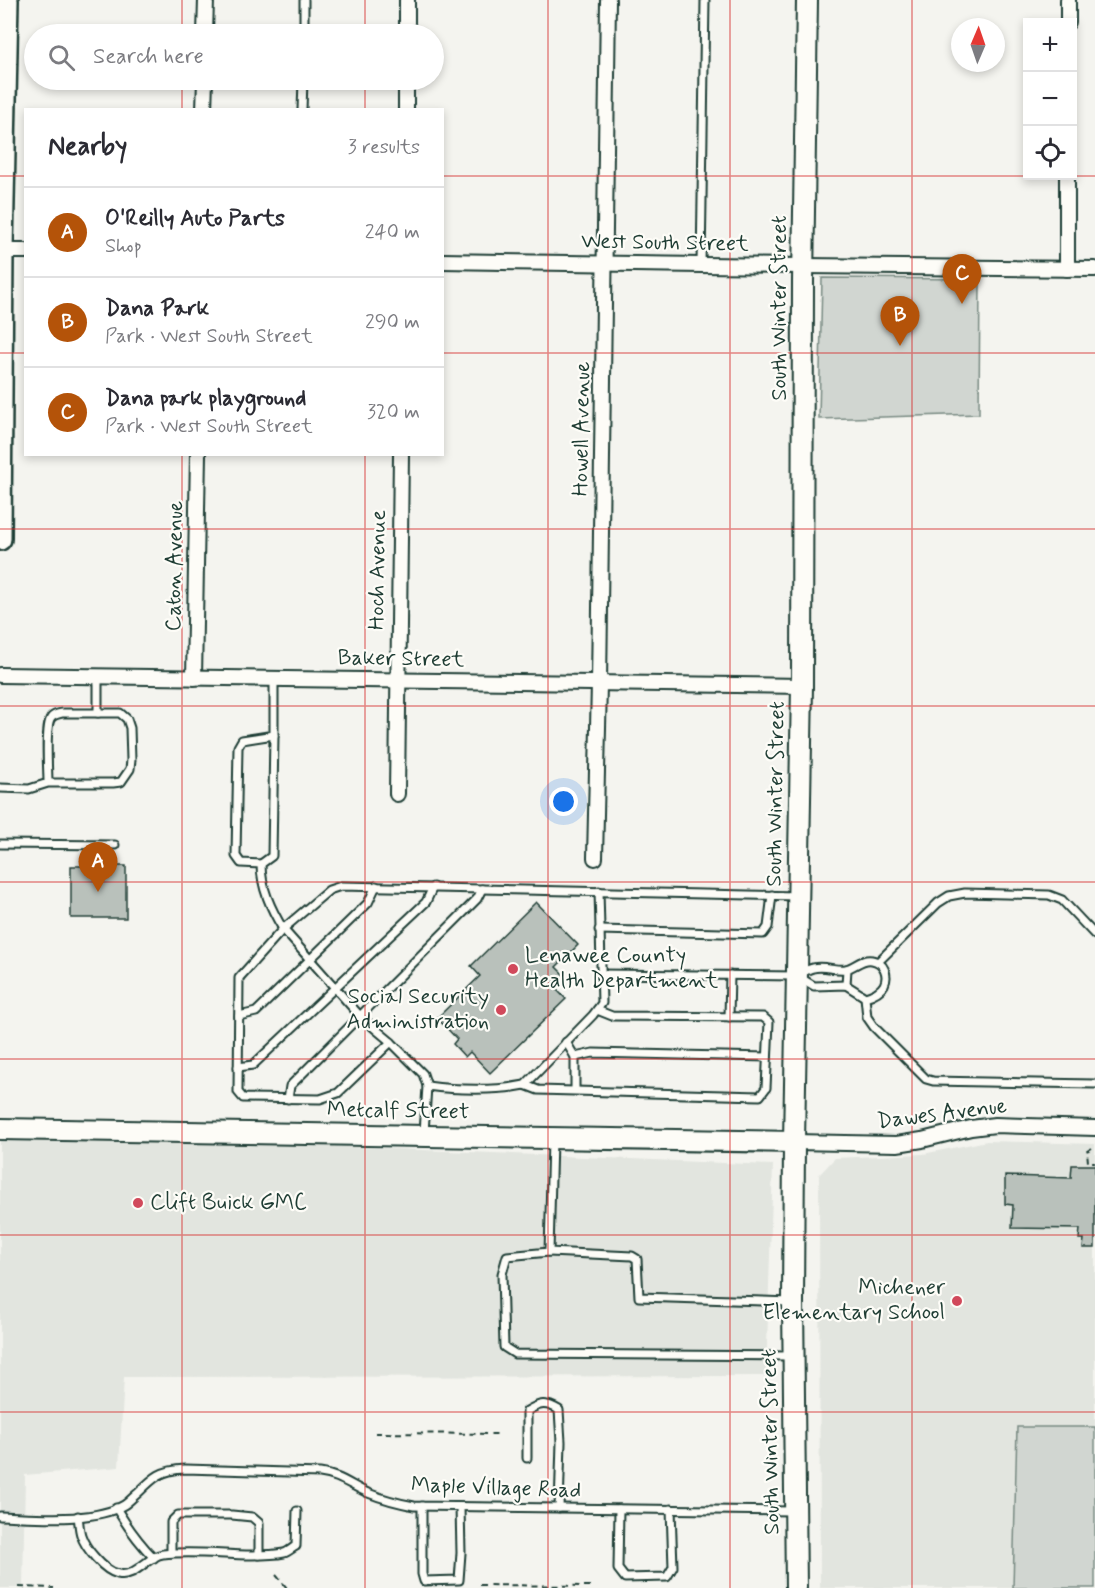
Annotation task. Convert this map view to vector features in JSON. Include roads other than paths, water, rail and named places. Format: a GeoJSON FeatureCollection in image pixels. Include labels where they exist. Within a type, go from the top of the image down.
{"type":"FeatureCollection","features":[{"type":"Feature","properties":{"kind":"main road"},"geometry":{"type":"LineString","coordinates":[[0,539],[2,114],[7,0]]}},
{"type":"Feature","properties":{"kind":"street"},"geometry":{"type":"LineString","coordinates":[[206,0],[206,24]]}},
{"type":"Feature","properties":{"kind":"street"},"geometry":{"type":"LineString","coordinates":[[407,0],[407,24]]}},
{"type":"Feature","properties":{"kind":"street","name":"Howell Avenue"},"geometry":{"type":"LineString","coordinates":[[595,858],[608,0]]}},
{"type":"Feature","properties":{"kind":"street","name":"South Winter Street"},"geometry":{"type":"LineString","coordinates":[[796,1588],[794,1142],[802,686],[803,266],[807,0]]}},
{"type":"Feature","properties":{"kind":"street"},"geometry":{"type":"LineString","coordinates":[[1068,0],[1068,18]]}},
{"type":"Feature","properties":{"kind":"street"},"geometry":{"type":"LineString","coordinates":[[204,108],[205,90]]}},
{"type":"Feature","properties":{"kind":"street"},"geometry":{"type":"LineString","coordinates":[[406,90],[406,108]]}},
{"type":"Feature","properties":{"kind":"street"},"geometry":{"type":"LineString","coordinates":[[1066,269],[1067,180]]}},
{"type":"Feature","properties":{"kind":"street"},"geometry":{"type":"LineString","coordinates":[[2,251],[24,251]]}},
{"type":"Feature","properties":{"kind":"street","name":"West South Street"},"geometry":{"type":"LineString","coordinates":[[444,261],[1095,270]]}},
{"type":"Feature","properties":{"kind":"street","name":"Caton Avenue"},"geometry":{"type":"LineString","coordinates":[[194,678],[198,456]]}},
{"type":"Feature","properties":{"kind":"street","name":"Hoch Avenue"},"geometry":{"type":"LineString","coordinates":[[397,794],[400,456]]}},
{"type":"Feature","properties":{"kind":"street","name":"Baker Street"},"geometry":{"type":"LineString","coordinates":[[0,675],[802,686]]}},
{"type":"Feature","properties":{"kind":"street","name":"Dawes Avenue"},"geometry":{"type":"LineString","coordinates":[[794,1142],[897,1144],[995,1125],[1095,1128]]}},
{"type":"Feature","properties":{"kind":"street","name":"Metcalf Street"},"geometry":{"type":"LineString","coordinates":[[0,1129],[794,1142]]}},
{"type":"Feature","properties":{"kind":"lane"},"geometry":{"type":"LineString","coordinates":[[304,0],[304,24]]}},
{"type":"Feature","properties":{"kind":"lane"},"geometry":{"type":"LineString","coordinates":[[700,265],[705,0]]}},
{"type":"Feature","properties":{"kind":"lane"},"geometry":{"type":"LineString","coordinates":[[302,108],[303,90]]}},
{"type":"Feature","properties":{"kind":"lane"},"geometry":{"type":"LineString","coordinates":[[98,676],[98,713]]}},
{"type":"Feature","properties":{"kind":"lane"},"geometry":{"type":"LineString","coordinates":[[274,679],[274,735],[272,856],[261,864],[241,863],[236,856],[238,747],[242,740],[274,735]]}},
{"type":"Feature","properties":{"kind":"lane"},"geometry":{"type":"LineString","coordinates":[[0,788],[29,789],[48,783],[121,782],[130,769],[131,760],[130,728],[127,719],[120,713],[62,713],[50,718],[48,783]]}},
{"type":"Feature","properties":{"kind":"lane"},"geometry":{"type":"LineString","coordinates":[[0,844],[115,845]]}},
{"type":"Feature","properties":{"kind":"lane"},"geometry":{"type":"LineString","coordinates":[[261,864],[267,897],[283,929],[360,1016],[391,1042],[423,1074],[427,1086],[424,1136]]}},
{"type":"Feature","properties":{"kind":"lane"},"geometry":{"type":"LineString","coordinates":[[391,1042],[338,1093],[320,1099],[243,1098],[238,1092],[240,978],[283,929],[329,890],[341,886],[376,886],[798,896]]}},
{"type":"Feature","properties":{"kind":"lane"},"geometry":{"type":"LineString","coordinates":[[239,1016],[256,1012],[368,903],[376,886]]}},
{"type":"Feature","properties":{"kind":"lane"},"geometry":{"type":"LineString","coordinates":[[238,1067],[253,1065],[426,902],[433,887]]}},
{"type":"Feature","properties":{"kind":"lane"},"geometry":{"type":"LineString","coordinates":[[288,1099],[290,1086],[477,899],[482,888]]}},
{"type":"Feature","properties":{"kind":"lane"},"geometry":{"type":"LineString","coordinates":[[427,1086],[509,1089],[525,1085],[597,1010],[602,1002],[599,891]]}},
{"type":"Feature","properties":{"kind":"lane"},"geometry":{"type":"LineString","coordinates":[[878,962],[938,903],[949,896],[965,893],[1049,895],[1062,900],[1095,935]]}},
{"type":"Feature","properties":{"kind":"lane"},"geometry":{"type":"LineString","coordinates":[[600,930],[763,934],[768,927],[772,895]]}},
{"type":"Feature","properties":{"kind":"lane"},"geometry":{"type":"LineString","coordinates":[[601,974],[796,976],[814,967],[847,969],[857,962],[870,959],[878,962],[885,969],[886,976],[883,987],[865,997]]}},
{"type":"Feature","properties":{"kind":"lane"},"geometry":{"type":"LineString","coordinates":[[846,985],[847,969]]}},
{"type":"Feature","properties":{"kind":"lane"},"geometry":{"type":"LineString","coordinates":[[729,1017],[730,975]]}},
{"type":"Feature","properties":{"kind":"lane"},"geometry":{"type":"LineString","coordinates":[[796,976],[814,986],[846,985],[865,997]]}},
{"type":"Feature","properties":{"kind":"lane"},"geometry":{"type":"LineString","coordinates":[[865,997],[867,1017],[874,1027],[926,1079],[1095,1084]]}},
{"type":"Feature","properties":{"kind":"lane"},"geometry":{"type":"LineString","coordinates":[[525,1085],[538,1090],[760,1096],[766,1088],[769,1022],[763,1017],[612,1016],[597,1010]]}},
{"type":"Feature","properties":{"kind":"lane"},"geometry":{"type":"LineString","coordinates":[[566,1042],[575,1057],[575,1090]]}},
{"type":"Feature","properties":{"kind":"lane"},"geometry":{"type":"LineString","coordinates":[[575,1057],[593,1053],[767,1057]]}},
{"type":"Feature","properties":{"kind":"lane"},"geometry":{"type":"LineString","coordinates":[[549,1252],[552,1138]]}},
{"type":"Feature","properties":{"kind":"lane"},"geometry":{"type":"LineString","coordinates":[[794,1302],[639,1297],[637,1259],[632,1256],[549,1252],[507,1256],[502,1274],[504,1347],[514,1354],[794,1356]]}},
{"type":"Feature","properties":{"kind":"lane"},"geometry":{"type":"LineString","coordinates":[[527,1458],[527,1411],[536,1405],[550,1405],[560,1410],[559,1508]]}},
{"type":"Feature","properties":{"kind":"lane","name":"Maple Village Road"},"geometry":{"type":"LineString","coordinates":[[0,1516],[78,1516],[104,1512],[124,1505],[154,1477],[164,1472],[185,1469],[333,1474],[384,1499],[422,1506],[796,1511]]}},
{"type":"Feature","properties":{"kind":"lane"},"geometry":{"type":"LineString","coordinates":[[422,1506],[422,1574],[424,1581],[459,1580],[460,1507]]}},
{"type":"Feature","properties":{"kind":"lane"},"geometry":{"type":"LineString","coordinates":[[116,1508],[141,1545],[153,1558]]}},
{"type":"Feature","properties":{"kind":"lane"},"geometry":{"type":"LineString","coordinates":[[619,1509],[618,1569],[625,1578],[667,1577],[673,1567],[671,1509]]}},
{"type":"Feature","properties":{"kind":"lane"},"geometry":{"type":"LineString","coordinates":[[78,1516],[81,1536],[86,1546],[105,1568],[121,1575],[132,1573],[160,1554],[186,1552],[259,1555],[286,1552],[296,1546],[297,1511]]}},
{"type":"Feature","properties":{"kind":"lane"},"geometry":{"type":"LineString","coordinates":[[171,1553],[171,1522],[178,1515],[232,1515],[252,1517],[259,1523],[259,1555]]}},
{"type":"Feature","properties":{"kind":"place","name":"Dana park playground"},"geometry":{"type":"Point","coordinates":[962,304]}},
{"type":"Feature","properties":{"kind":"place","name":"Dana Park"},"geometry":{"type":"Point","coordinates":[900,346]}},
{"type":"Feature","properties":{"kind":"place","name":"O'Reilly Auto Parts"},"geometry":{"type":"Point","coordinates":[98,892]}},
{"type":"Feature","properties":{"kind":"place","name":"Lenawee County Health Department"},"geometry":{"type":"Point","coordinates":[513,969]}},
{"type":"Feature","properties":{"kind":"place","name":"Social Security Administration"},"geometry":{"type":"Point","coordinates":[501,1010]}},
{"type":"Feature","properties":{"kind":"place","name":"Clift Buick GMC"},"geometry":{"type":"Point","coordinates":[138,1203]}},
{"type":"Feature","properties":{"kind":"place","name":"Michener Elementary School"},"geometry":{"type":"Point","coordinates":[957,1301]}}]}
